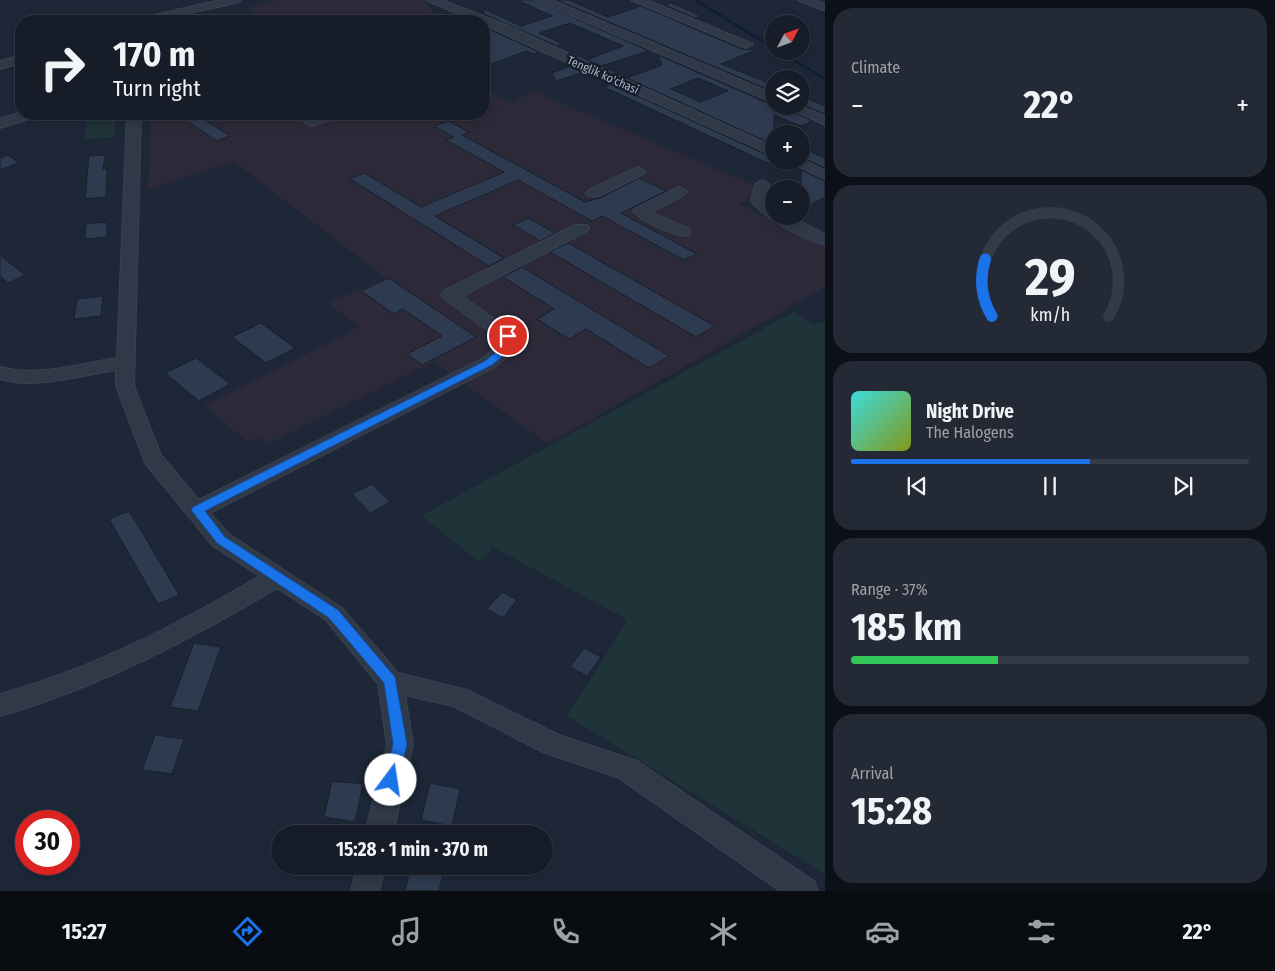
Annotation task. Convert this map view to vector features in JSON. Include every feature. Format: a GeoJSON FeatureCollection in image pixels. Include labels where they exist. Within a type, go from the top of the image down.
{"type":"FeatureCollection","features":[{"type":"Feature","properties":{"kind":"street"},"geometry":{"type":"LineString","coordinates":[[159,15],[235,0]]}},
{"type":"Feature","properties":{"kind":"street","name":"Tenglik ko'chasi"},"geometry":{"type":"LineString","coordinates":[[432,0],[470,15]]}},
{"type":"Feature","properties":{"kind":"street"},"geometry":{"type":"LineString","coordinates":[[542,0],[765,95]]}},
{"type":"Feature","properties":{"kind":"street"},"geometry":{"type":"LineString","coordinates":[[637,0],[747,44]]}},
{"type":"Feature","properties":{"kind":"street"},"geometry":{"type":"LineString","coordinates":[[804,0],[825,8]]}},
{"type":"Feature","properties":{"kind":"street","name":"Tenglik ko'chasi"},"geometry":{"type":"LineString","coordinates":[[490,23],[765,148]]}},
{"type":"Feature","properties":{"kind":"street"},"geometry":{"type":"LineString","coordinates":[[0,65],[15,61]]}},
{"type":"Feature","properties":{"kind":"street"},"geometry":{"type":"LineString","coordinates":[[810,114],[825,121]]}},
{"type":"Feature","properties":{"kind":"street"},"geometry":{"type":"LineString","coordinates":[[0,124],[15,119]]}},
{"type":"Feature","properties":{"kind":"street"},"geometry":{"type":"LineString","coordinates":[[134,120],[124,363],[125,386],[152,458],[221,540],[334,614],[390,681],[400,744],[380,825]]}},
{"type":"Feature","properties":{"kind":"street"},"geometry":{"type":"LineString","coordinates":[[311,122],[317,120]]}},
{"type":"Feature","properties":{"kind":"street"},"geometry":{"type":"LineString","coordinates":[[810,168],[825,175]]}},
{"type":"Feature","properties":{"kind":"street"},"geometry":{"type":"LineString","coordinates":[[594,193],[638,171]]}},
{"type":"Feature","properties":{"kind":"street"},"geometry":{"type":"LineString","coordinates":[[762,184],[758,201],[765,207]]}},
{"type":"Feature","properties":{"kind":"street"},"geometry":{"type":"LineString","coordinates":[[679,192],[641,211],[683,232]]}},
{"type":"Feature","properties":{"kind":"street"},"geometry":{"type":"LineString","coordinates":[[796,225],[825,240]]}},
{"type":"Feature","properties":{"kind":"street"},"geometry":{"type":"LineString","coordinates":[[197,510],[488,363],[506,349],[508,336],[450,295],[581,228]]}},
{"type":"Feature","properties":{"kind":"street"},"geometry":{"type":"LineString","coordinates":[[0,373],[6,377],[36,376],[124,363]]}},
{"type":"Feature","properties":{"kind":"street"},"geometry":{"type":"LineString","coordinates":[[0,705],[41,695],[137,653],[212,616],[277,576]]}},
{"type":"Feature","properties":{"kind":"street"},"geometry":{"type":"LineString","coordinates":[[390,681],[458,697],[552,744],[628,769],[804,891]]}},
{"type":"Feature","properties":{"kind":"street"},"geometry":{"type":"LineString","coordinates":[[365,891],[369,875]]}},
{"type":"Feature","properties":{"kind":"shaded area"},"geometry":{"type":"Polygon","coordinates":[[[277,0],[424,0],[436,15],[249,15],[255,13],[247,8],[277,0]]]}},
{"type":"Feature","properties":{"kind":"shaded area"},"geometry":{"type":"Polygon","coordinates":[[[533,91],[765,190],[739,204],[765,217],[765,225],[781,225],[825,247],[825,287],[548,444],[434,362],[268,444],[258,437],[248,442],[204,406],[359,327],[328,303],[386,278],[233,161],[148,190],[151,120],[490,120],[490,92],[510,102],[533,91]]]}},
{"type":"Feature","properties":{"kind":"green space"},"geometry":{"type":"Polygon","coordinates":[[[87,120],[115,120],[114,137],[85,139],[87,120]]]}},
{"type":"Feature","properties":{"kind":"green space"},"geometry":{"type":"Polygon","coordinates":[[[794,312],[813,325],[825,321],[825,874],[567,716],[628,620],[493,547],[480,562],[421,516],[794,312]]]}},
{"type":"Feature","properties":{"kind":"building"},"geometry":{"type":"Polygon","coordinates":[[[517,0],[534,0],[649,51],[601,66],[587,60],[623,46],[570,23],[539,33],[563,44],[557,46],[484,14],[484,9],[521,26],[552,16],[517,0]]]}},
{"type":"Feature","properties":{"kind":"building"},"geometry":{"type":"Polygon","coordinates":[[[557,0],[569,0],[608,17],[641,6],[742,49],[756,50],[721,64],[765,81],[765,88],[557,0]]]}},
{"type":"Feature","properties":{"kind":"building"},"geometry":{"type":"Polygon","coordinates":[[[672,3],[701,16],[695,18],[664,5],[672,3]]]}},
{"type":"Feature","properties":{"kind":"building"},"geometry":{"type":"Polygon","coordinates":[[[490,30],[539,52],[533,54],[526,51],[490,65],[490,30]]]}},
{"type":"Feature","properties":{"kind":"building"},"geometry":{"type":"Polygon","coordinates":[[[658,55],[765,102],[765,115],[774,115],[774,125],[765,125],[765,141],[627,78],[662,65],[658,55]],[[698,78],[671,89],[700,102],[728,91],[698,78]]]}},
{"type":"Feature","properties":{"kind":"building"},"geometry":{"type":"Polygon","coordinates":[[[570,66],[584,72],[556,81],[552,73],[570,66]]]}},
{"type":"Feature","properties":{"kind":"building"},"geometry":{"type":"Polygon","coordinates":[[[611,84],[765,154],[765,162],[604,87],[611,84]]]}},
{"type":"Feature","properties":{"kind":"building"},"geometry":{"type":"Polygon","coordinates":[[[810,100],[825,106],[825,114],[810,108],[810,100]]]}},
{"type":"Feature","properties":{"kind":"building"},"geometry":{"type":"Polygon","coordinates":[[[774,115],[800,115],[812,121],[799,125],[774,115]]]}},
{"type":"Feature","properties":{"kind":"building"},"geometry":{"type":"Polygon","coordinates":[[[205,120],[230,136],[217,141],[187,121],[205,120]]]}},
{"type":"Feature","properties":{"kind":"building"},"geometry":{"type":"Polygon","coordinates":[[[448,121],[469,132],[462,135],[585,202],[600,198],[639,178],[666,191],[621,213],[697,254],[684,260],[602,216],[592,221],[518,180],[435,216],[504,258],[489,266],[350,179],[364,173],[421,207],[504,172],[446,140],[454,137],[434,126],[448,121]]]}},
{"type":"Feature","properties":{"kind":"building"},"geometry":{"type":"Polygon","coordinates":[[[810,151],[825,158],[825,168],[810,161],[810,151]]]}},
{"type":"Feature","properties":{"kind":"building"},"geometry":{"type":"Polygon","coordinates":[[[8,155],[19,163],[0,170],[0,158],[8,155]]]}},
{"type":"Feature","properties":{"kind":"building"},"geometry":{"type":"Polygon","coordinates":[[[105,155],[103,169],[107,168],[106,197],[85,199],[89,156],[105,155]]]}},
{"type":"Feature","properties":{"kind":"building"},"geometry":{"type":"Polygon","coordinates":[[[801,170],[825,181],[825,197],[810,205],[810,180],[801,180],[801,170]]]}},
{"type":"Feature","properties":{"kind":"building"},"geometry":{"type":"Polygon","coordinates":[[[528,218],[555,233],[540,241],[513,225],[528,218]]]}},
{"type":"Feature","properties":{"kind":"building"},"geometry":{"type":"Polygon","coordinates":[[[107,222],[107,237],[85,239],[86,224],[107,222]]]}},
{"type":"Feature","properties":{"kind":"building"},"geometry":{"type":"Polygon","coordinates":[[[568,243],[715,326],[696,337],[550,252],[568,243]]]}},
{"type":"Feature","properties":{"kind":"building"},"geometry":{"type":"Polygon","coordinates":[[[0,255],[25,275],[8,283],[0,276],[0,255]]]}},
{"type":"Feature","properties":{"kind":"building"},"geometry":{"type":"Polygon","coordinates":[[[522,267],[669,356],[649,368],[586,329],[569,339],[537,319],[554,309],[503,277],[522,267]]]}},
{"type":"Feature","properties":{"kind":"building"},"geometry":{"type":"Polygon","coordinates":[[[389,278],[476,337],[422,365],[407,354],[442,336],[403,309],[394,314],[361,291],[389,278]]]}},
{"type":"Feature","properties":{"kind":"building"},"geometry":{"type":"Polygon","coordinates":[[[103,296],[101,316],[74,319],[77,299],[103,296]]]}},
{"type":"Feature","properties":{"kind":"building"},"geometry":{"type":"Polygon","coordinates":[[[261,323],[295,348],[266,363],[232,337],[261,323]]]}},
{"type":"Feature","properties":{"kind":"building"},"geometry":{"type":"Polygon","coordinates":[[[196,358],[230,384],[199,401],[165,373],[196,358]]]}},
{"type":"Feature","properties":{"kind":"building"},"geometry":{"type":"Polygon","coordinates":[[[372,484],[390,502],[370,513],[352,494],[372,484]]]}},
{"type":"Feature","properties":{"kind":"building"},"geometry":{"type":"Polygon","coordinates":[[[129,511],[179,595],[158,604],[109,519],[129,511]]]}},
{"type":"Feature","properties":{"kind":"building"},"geometry":{"type":"Polygon","coordinates":[[[502,592],[517,600],[503,618],[487,609],[502,592]]]}},
{"type":"Feature","properties":{"kind":"building"},"geometry":{"type":"Polygon","coordinates":[[[194,643],[221,647],[198,711],[170,707],[194,643]]]}},
{"type":"Feature","properties":{"kind":"building"},"geometry":{"type":"Polygon","coordinates":[[[584,648],[601,657],[587,676],[570,667],[584,648]]]}},
{"type":"Feature","properties":{"kind":"building"},"geometry":{"type":"Polygon","coordinates":[[[155,735],[184,739],[172,774],[142,770],[155,735]]]}},
{"type":"Feature","properties":{"kind":"building"},"geometry":{"type":"Polygon","coordinates":[[[332,781],[363,784],[355,822],[324,817],[332,781]]]}},
{"type":"Feature","properties":{"kind":"building"},"geometry":{"type":"Polygon","coordinates":[[[430,783],[460,789],[452,825],[421,820],[430,783]]]}},
{"type":"Feature","properties":{"kind":"building"},"geometry":{"type":"Polygon","coordinates":[[[409,875],[443,875],[439,891],[405,891],[409,875]]]}},
{"type":"Feature","properties":{"kind":"waterway"},"geometry":{"type":"LineString","coordinates":[[695,0],[765,43]]}},
{"type":"Feature","properties":{"kind":"waterway"},"geometry":{"type":"LineString","coordinates":[[794,60],[825,79]]}},
{"type":"Feature","properties":{"kind":"route"},"geometry":{"type":"LineString","coordinates":[[391,780],[400,744],[390,681],[334,614],[221,540],[197,510],[488,363],[506,349],[508,336]]}}]}
